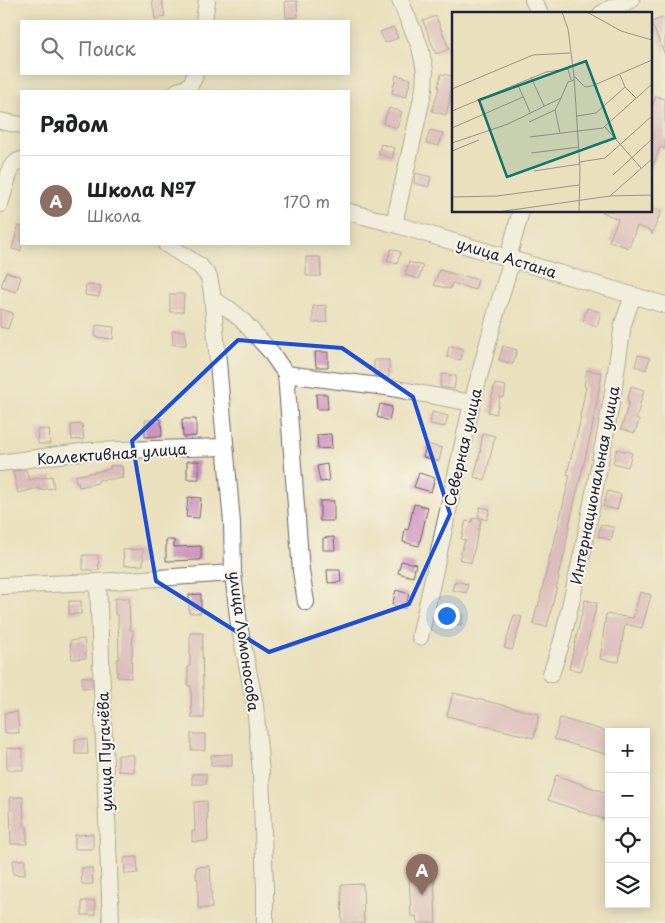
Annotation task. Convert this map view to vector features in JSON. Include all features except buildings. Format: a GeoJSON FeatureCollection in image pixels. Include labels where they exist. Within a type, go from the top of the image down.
{"type":"FeatureCollection","features":[{"type":"Feature","properties":{"kind":"street"},"geometry":{"type":"LineString","coordinates":[[204,20],[207,0]]}},
{"type":"Feature","properties":{"kind":"street"},"geometry":{"type":"LineString","coordinates":[[394,224],[424,89],[425,70],[420,47],[400,0]]}},
{"type":"Feature","properties":{"kind":"street"},"geometry":{"type":"LineString","coordinates":[[533,0],[539,12]]}},
{"type":"Feature","properties":{"kind":"street"},"geometry":{"type":"LineString","coordinates":[[605,12],[631,0]]}},
{"type":"Feature","properties":{"kind":"street"},"geometry":{"type":"LineString","coordinates":[[181,90],[191,84],[195,75]]}},
{"type":"Feature","properties":{"kind":"street"},"geometry":{"type":"LineString","coordinates":[[0,122],[20,126]]}},
{"type":"Feature","properties":{"kind":"street"},"geometry":{"type":"LineString","coordinates":[[0,204],[11,166],[20,160]]}},
{"type":"Feature","properties":{"kind":"street","name":"улица Астана"},"geometry":{"type":"LineString","coordinates":[[350,212],[665,305]]}},
{"type":"Feature","properties":{"kind":"street","name":"Северная улица"},"geometry":{"type":"LineString","coordinates":[[420,636],[472,402],[521,212]]}},
{"type":"Feature","properties":{"kind":"street","name":"улица Ломоносова"},"geometry":{"type":"LineString","coordinates":[[168,245],[200,266],[209,277],[213,300],[239,624],[255,705],[261,772],[265,923]]}},
{"type":"Feature","properties":{"kind":"street","name":"Интернациональная улица"},"geometry":{"type":"LineString","coordinates":[[551,674],[562,641],[583,550],[612,399],[623,324],[633,295]]}},
{"type":"Feature","properties":{"kind":"street"},"geometry":{"type":"LineString","coordinates":[[213,300],[229,309],[240,319],[270,351],[286,374],[306,602]]}},
{"type":"Feature","properties":{"kind":"street"},"geometry":{"type":"LineString","coordinates":[[286,374],[386,387],[472,402]]}},
{"type":"Feature","properties":{"kind":"street","name":"Коллективная улица"},"geometry":{"type":"LineString","coordinates":[[0,463],[88,451],[224,447]]}},
{"type":"Feature","properties":{"kind":"street"},"geometry":{"type":"LineString","coordinates":[[0,586],[234,573]]}},
{"type":"Feature","properties":{"kind":"street","name":"улица Пугачёва"},"geometry":{"type":"LineString","coordinates":[[98,582],[111,923]]}},
{"type":"Feature","properties":{"kind":"highlighted area"},"geometry":{"type":"Polygon","coordinates":[[[238,340],[342,348],[413,397],[450,514],[409,604],[269,652],[156,581],[132,441],[238,340]]]}},
{"type":"Feature","properties":{"kind":"place","name":"Школа №7"},"geometry":{"type":"Point","coordinates":[422,895]}}]}
